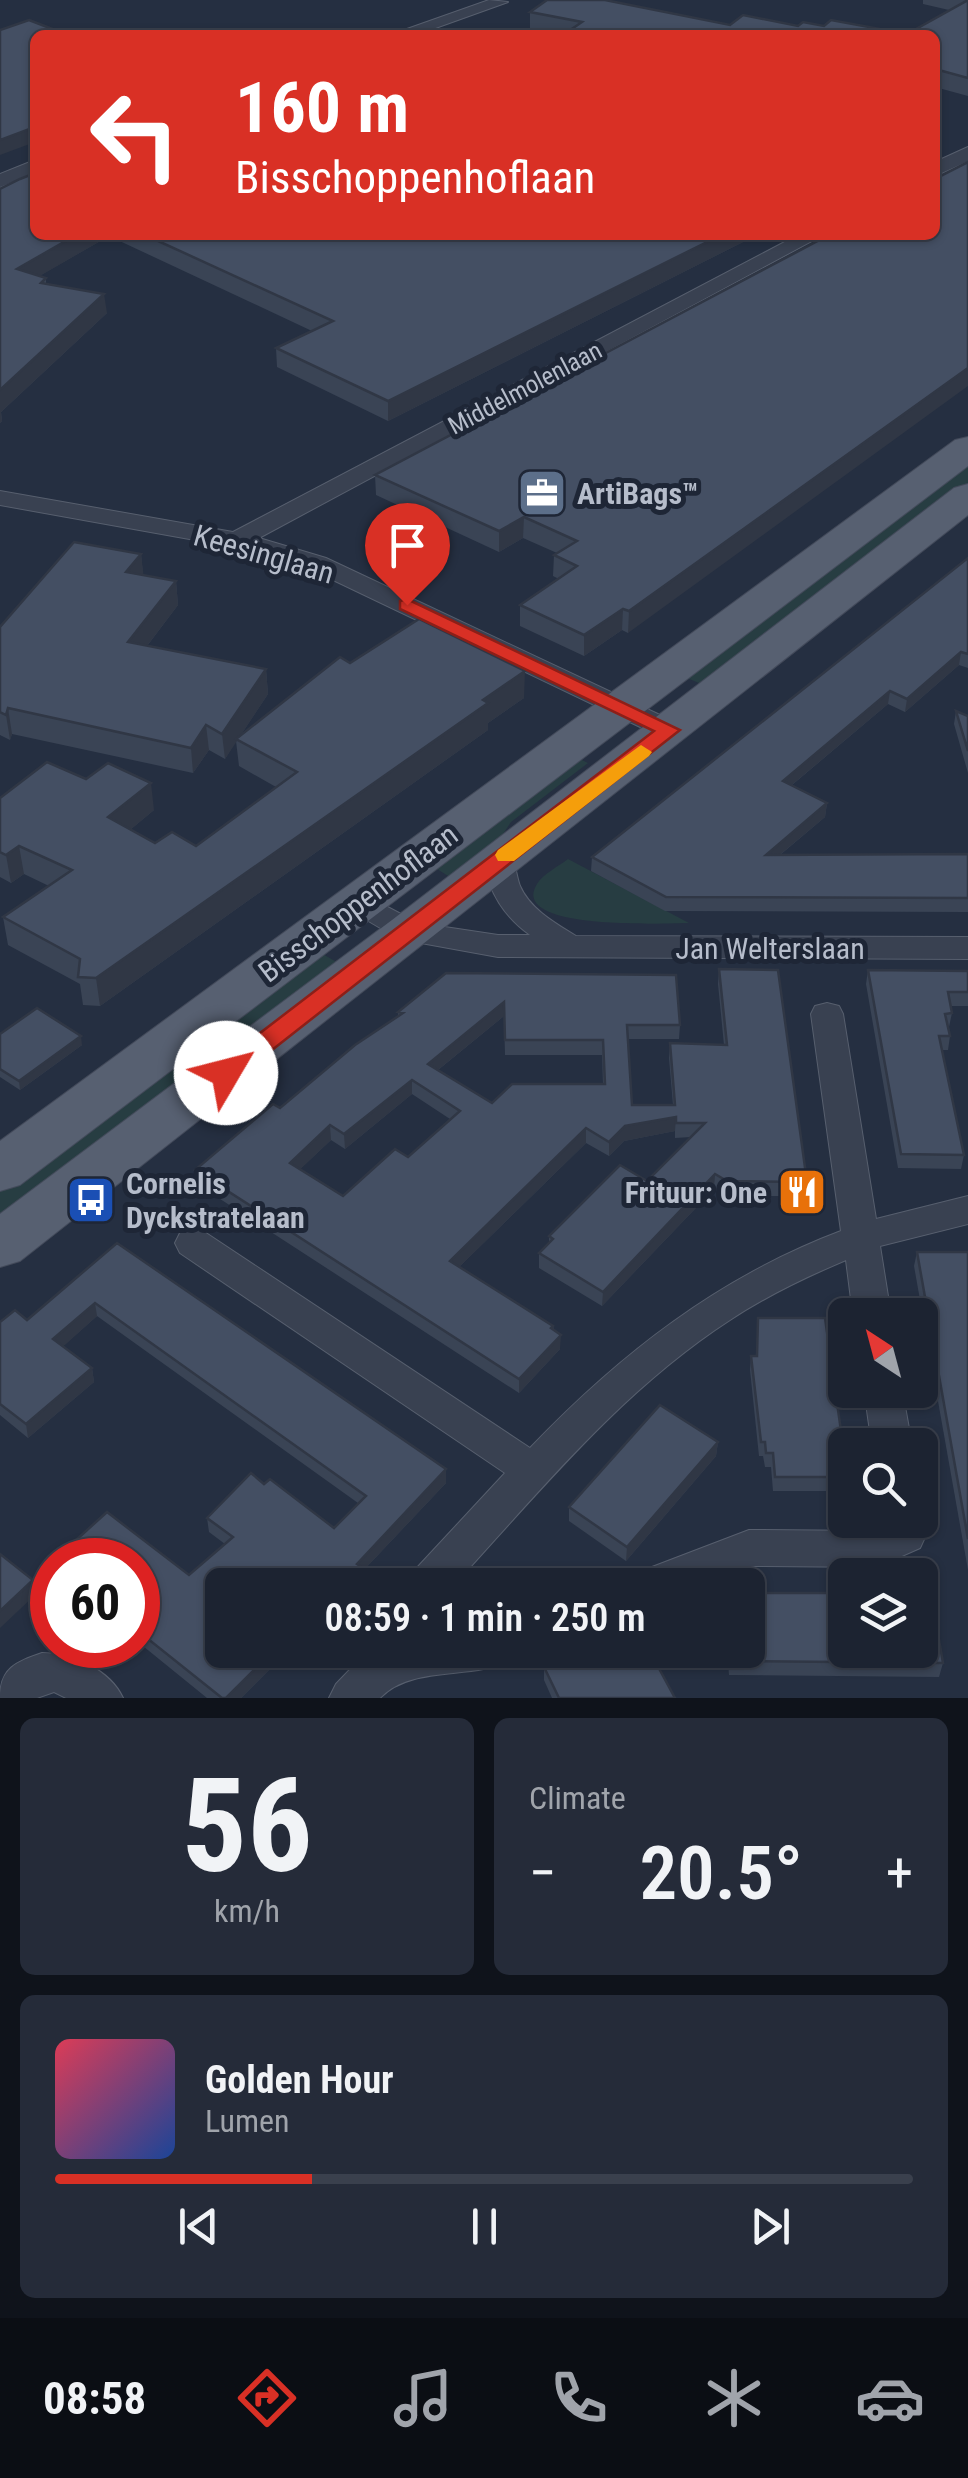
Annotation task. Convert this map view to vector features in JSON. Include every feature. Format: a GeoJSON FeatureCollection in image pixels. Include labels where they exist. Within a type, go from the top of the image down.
{"type":"FeatureCollection","features":[{"type":"Feature","properties":{"kind":"main road","name":"Bisschoppenhoflaan"},"geometry":{"type":"LineString","coordinates":[[0,1170],[968,448]]}},
{"type":"Feature","properties":{"kind":"main road","name":"Bisschoppenhoflaan"},"geometry":{"type":"LineString","coordinates":[[0,1245],[410,932],[968,496]]}},
{"type":"Feature","properties":{"kind":"street"},"geometry":{"type":"LineString","coordinates":[[415,30],[500,2]]}},
{"type":"Feature","properties":{"kind":"street"},"geometry":{"type":"LineString","coordinates":[[940,144],[968,152]]}},
{"type":"Feature","properties":{"kind":"street"},"geometry":{"type":"LineString","coordinates":[[940,167],[968,152]]}},
{"type":"Feature","properties":{"kind":"street"},"geometry":{"type":"LineString","coordinates":[[0,181],[30,168]]}},
{"type":"Feature","properties":{"kind":"street","name":"Middelmolenlaan"},"geometry":{"type":"LineString","coordinates":[[236,540],[804,240]]}},
{"type":"Feature","properties":{"kind":"street","name":"Keesinglaan"},"geometry":{"type":"LineString","coordinates":[[0,498],[236,540],[317,564],[620,708]]}},
{"type":"Feature","properties":{"kind":"street"},"geometry":{"type":"LineString","coordinates":[[620,708],[669,730]]}},
{"type":"Feature","properties":{"kind":"street"},"geometry":{"type":"LineString","coordinates":[[499,861],[502,884],[513,904],[530,922],[572,947]]}},
{"type":"Feature","properties":{"kind":"street","name":"Jan Welterslaan"},"geometry":{"type":"LineString","coordinates":[[359,902],[410,932],[498,946],[968,948]]}},
{"type":"Feature","properties":{"kind":"street"},"geometry":{"type":"LineString","coordinates":[[827,1014],[869,1298]]}},
{"type":"Feature","properties":{"kind":"street"},"geometry":{"type":"LineString","coordinates":[[444,1568],[607,1391],[662,1344],[717,1305],[786,1266],[860,1238],[968,1210]]}},
{"type":"Feature","properties":{"kind":"street"},"geometry":{"type":"LineString","coordinates":[[193,1243],[533,1471]]}},
{"type":"Feature","properties":{"kind":"street"},"geometry":{"type":"LineString","coordinates":[[698,1568],[749,1548],[877,1549],[900,1538]]}},
{"type":"Feature","properties":{"kind":"street"},"geometry":{"type":"LineString","coordinates":[[350,1698],[376,1668]]}},
{"type":"Feature","properties":{"kind":"street"},"geometry":{"type":"LineString","coordinates":[[10,1698],[21,1682],[48,1670],[75,1678],[101,1698]]}},
{"type":"Feature","properties":{"kind":"green space"},"geometry":{"type":"Polygon","coordinates":[[[968,458],[968,486],[706,686],[680,675],[968,458]]]}},
{"type":"Feature","properties":{"kind":"green space"},"geometry":{"type":"Polygon","coordinates":[[[574,756],[588,763],[511,822],[493,849],[453,879],[437,869],[574,756]]]}},
{"type":"Feature","properties":{"kind":"green space"},"geometry":{"type":"Polygon","coordinates":[[[568,859],[689,923],[595,921],[546,910],[534,899],[537,884],[568,859]]]}},
{"type":"Feature","properties":{"kind":"green space"},"geometry":{"type":"Polygon","coordinates":[[[314,949],[340,964],[0,1223],[0,1184],[314,949]]]}},
{"type":"Feature","properties":{"kind":"building"},"geometry":{"type":"Polygon","coordinates":[[[547,0],[605,0],[730,25],[743,15],[798,26],[803,22],[824,26],[831,20],[885,30],[570,30],[582,22],[530,12],[547,0]]]}},
{"type":"Feature","properties":{"kind":"building"},"geometry":{"type":"Polygon","coordinates":[[[968,0],[968,78],[940,70],[940,30],[914,30],[968,0]]]}},
{"type":"Feature","properties":{"kind":"building"},"geometry":{"type":"Polygon","coordinates":[[[29,20],[55,30],[30,30],[30,129],[0,140],[0,30],[29,20]]]}},
{"type":"Feature","properties":{"kind":"building"},"geometry":{"type":"Polygon","coordinates":[[[968,162],[968,368],[629,611],[623,609],[584,635],[520,605],[577,566],[554,555],[577,541],[524,517],[499,531],[375,475],[820,240],[940,240],[940,176],[968,162]]]}},
{"type":"Feature","properties":{"kind":"building"},"geometry":{"type":"Polygon","coordinates":[[[30,175],[30,240],[67,240],[17,269],[46,278],[41,283],[104,294],[0,390],[0,189],[30,175]]]}},
{"type":"Feature","properties":{"kind":"building"},"geometry":{"type":"Polygon","coordinates":[[[156,240],[711,240],[388,401],[276,348],[333,321],[156,240]]]}},
{"type":"Feature","properties":{"kind":"building"},"geometry":{"type":"Polygon","coordinates":[[[74,542],[141,554],[126,572],[176,581],[128,642],[266,669],[222,734],[206,725],[191,748],[8,708],[6,715],[0,712],[0,627],[74,542]]]}},
{"type":"Feature","properties":{"kind":"building"},"geometry":{"type":"Polygon","coordinates":[[[968,558],[968,654],[961,652],[907,699],[890,691],[783,781],[827,803],[766,855],[968,854],[968,898],[666,897],[592,857],[968,558]]]}},
{"type":"Feature","properties":{"kind":"building"},"geometry":{"type":"Polygon","coordinates":[[[419,619],[525,671],[483,700],[488,703],[96,978],[78,977],[80,959],[3,917],[72,870],[19,846],[6,855],[0,852],[0,798],[47,762],[86,779],[108,763],[151,783],[108,817],[155,843],[172,832],[196,846],[297,772],[236,739],[340,657],[350,663],[419,619]]]}},
{"type":"Feature","properties":{"kind":"building"},"geometry":{"type":"Polygon","coordinates":[[[956,711],[968,716],[968,751],[956,711]]]}},
{"type":"Feature","properties":{"kind":"building"},"geometry":{"type":"Polygon","coordinates":[[[719,969],[778,970],[807,1182],[727,1181],[715,1174],[603,1292],[539,1253],[553,1239],[549,1236],[620,1165],[647,1181],[705,1123],[676,1123],[676,1117],[625,1126],[609,1142],[586,1128],[450,1261],[553,1326],[561,1335],[519,1379],[195,1170],[273,1104],[280,1108],[355,1045],[403,1013],[398,1012],[446,973],[676,975],[680,1025],[627,1025],[632,1105],[675,1105],[670,1043],[727,1045],[719,969]],[[504,1002],[428,1064],[492,1103],[512,1084],[605,1084],[603,1040],[505,1040],[504,1002]],[[412,1080],[344,1134],[330,1125],[290,1163],[343,1196],[395,1149],[408,1157],[460,1111],[412,1080]]]}},
{"type":"Feature","properties":{"kind":"building"},"geometry":{"type":"Polygon","coordinates":[[[868,970],[968,971],[968,992],[948,992],[952,1013],[945,1014],[950,1036],[939,1036],[964,1155],[901,1154],[868,970]]]}},
{"type":"Feature","properties":{"kind":"building"},"geometry":{"type":"Polygon","coordinates":[[[37,1008],[81,1036],[19,1081],[0,1069],[0,1034],[37,1008]]]}},
{"type":"Feature","properties":{"kind":"building"},"geometry":{"type":"Polygon","coordinates":[[[117,1243],[446,1469],[357,1564],[358,1568],[205,1568],[205,1668],[256,1668],[222,1698],[160,1649],[160,1553],[189,1575],[233,1537],[207,1518],[251,1473],[264,1484],[270,1479],[334,1528],[366,1496],[95,1303],[53,1339],[92,1368],[26,1424],[0,1404],[0,1322],[15,1310],[27,1320],[117,1243]]]}},
{"type":"Feature","properties":{"kind":"building"},"geometry":{"type":"Polygon","coordinates":[[[917,1252],[968,1252],[968,1539],[938,1370],[938,1298],[925,1298],[917,1252]]]}},
{"type":"Feature","properties":{"kind":"building"},"geometry":{"type":"Polygon","coordinates":[[[758,1318],[825,1318],[828,1408],[838,1408],[841,1428],[828,1428],[828,1477],[775,1477],[773,1453],[766,1453],[765,1442],[761,1442],[751,1356],[757,1356],[758,1318]]]}},
{"type":"Feature","properties":{"kind":"building"},"geometry":{"type":"Polygon","coordinates":[[[660,1405],[718,1442],[627,1547],[569,1507],[660,1405]]]}},
{"type":"Feature","properties":{"kind":"building"},"geometry":{"type":"Polygon","coordinates":[[[107,1512],[141,1538],[78,1538],[107,1512]]]}},
{"type":"Feature","properties":{"kind":"building"},"geometry":{"type":"Polygon","coordinates":[[[0,1554],[30,1578],[30,1583],[0,1611],[0,1554]]]}},
{"type":"Feature","properties":{"kind":"building"},"geometry":{"type":"Polygon","coordinates":[[[765,1593],[828,1593],[828,1662],[765,1661],[765,1593]]]}},
{"type":"Feature","properties":{"kind":"building"},"geometry":{"type":"Polygon","coordinates":[[[938,1634],[943,1663],[938,1663],[938,1634]]]}},
{"type":"Feature","properties":{"kind":"building"},"geometry":{"type":"Polygon","coordinates":[[[544,1668],[659,1668],[675,1698],[559,1698],[544,1668]]]}},
{"type":"Feature","properties":{"kind":"slow traffic"},"geometry":{"type":"LineString","coordinates":[[506,855],[641,752]]}},
{"type":"Feature","properties":{"kind":"place","name":"ArtiBags™"},"geometry":{"type":"Point","coordinates":[542,493]}},
{"type":"Feature","properties":{"kind":"place","name":"Frituur: One"},"geometry":{"type":"Point","coordinates":[802,1192]}},
{"type":"Feature","properties":{"kind":"place","name":"Cornelis Dyckstratelaan"},"geometry":{"type":"Point","coordinates":[91,1200]}},
{"type":"Feature","properties":{"kind":"route"},"geometry":{"type":"LineString","coordinates":[[226,1073],[669,730],[407,605]]}}]}
